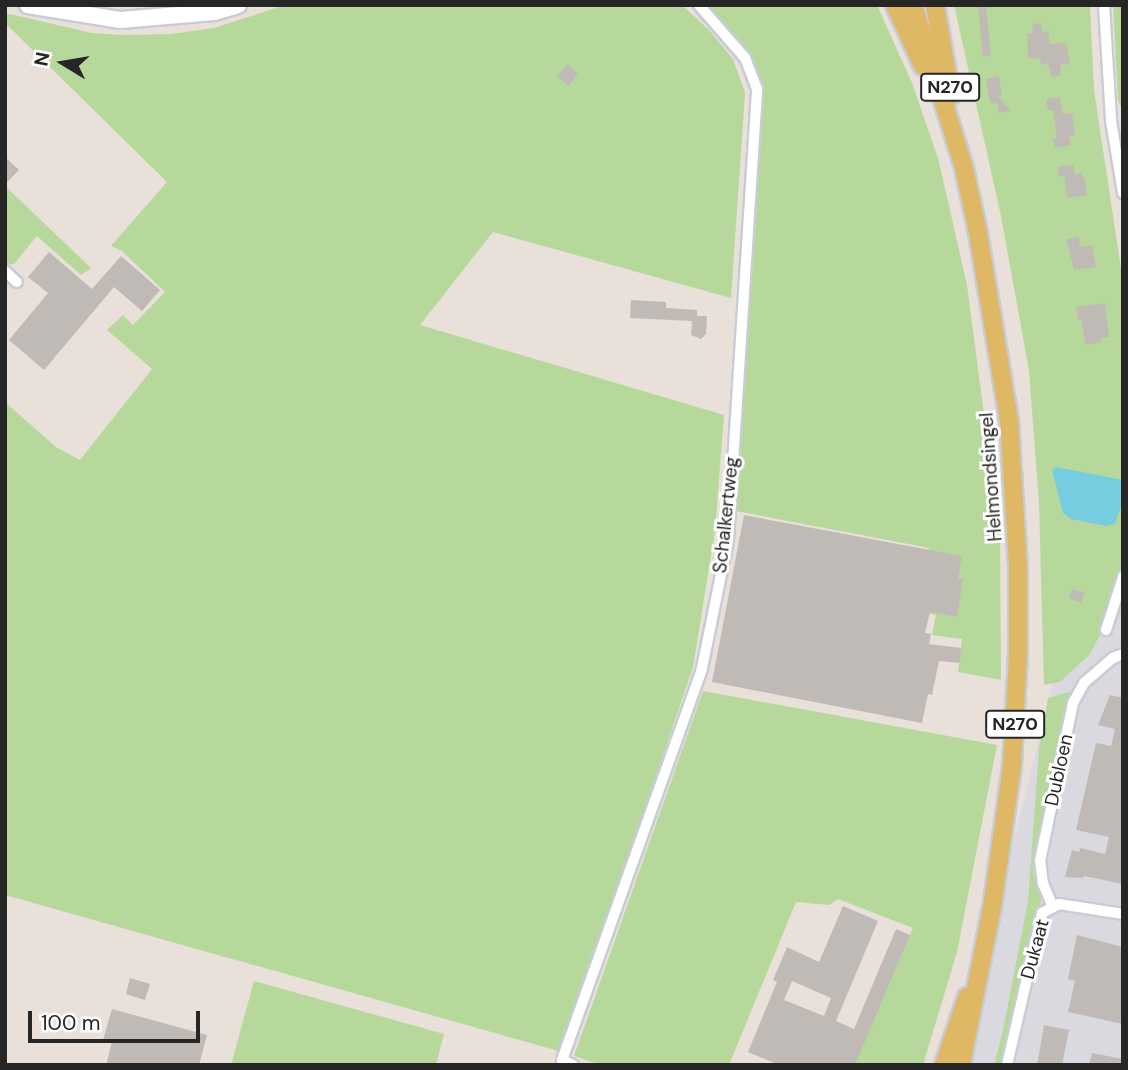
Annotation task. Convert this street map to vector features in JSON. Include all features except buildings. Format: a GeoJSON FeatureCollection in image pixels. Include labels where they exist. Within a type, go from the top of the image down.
{"type":"FeatureCollection","features":[{"type":"Feature","properties":{"kind":"main road"},"geometry":{"type":"LineString","coordinates":[[28,5],[121,20],[214,12],[238,5]]}},
{"type":"Feature","properties":{"kind":"main road","name":"N270"},"geometry":{"type":"LineString","coordinates":[[895,5],[920,62],[938,85]]}},
{"type":"Feature","properties":{"kind":"main road","name":"Helmondsingel"},"geometry":{"type":"LineString","coordinates":[[913,5],[964,168],[998,343],[1009,421],[1018,567],[1018,667],[1012,766],[1004,837],[961,1065]]}},
{"type":"Feature","properties":{"kind":"main road","name":"N270"},"geometry":{"type":"LineString","coordinates":[[935,5],[964,168]]}},
{"type":"Feature","properties":{"kind":"main road","name":"Helmondsingel"},"geometry":{"type":"LineString","coordinates":[[944,1065],[982,954]]}},
{"type":"Feature","properties":{"kind":"street","name":"Schalkertweg"},"geometry":{"type":"LineString","coordinates":[[573,1065],[562,1060],[702,668],[728,540],[757,89],[745,58],[699,5]]}},
{"type":"Feature","properties":{"kind":"street"},"geometry":{"type":"LineString","coordinates":[[1104,5],[1123,193]]}},
{"type":"Feature","properties":{"kind":"street"},"geometry":{"type":"LineString","coordinates":[[5,271],[17,282]]}},
{"type":"Feature","properties":{"kind":"street"},"geometry":{"type":"LineString","coordinates":[[1106,630],[1123,578]]}},
{"type":"Feature","properties":{"kind":"street","name":"Dubloen"},"geometry":{"type":"LineString","coordinates":[[1053,907],[1044,884],[1040,862],[1073,703],[1084,683],[1113,658],[1123,654]]}},
{"type":"Feature","properties":{"kind":"street","name":"Dukaat"},"geometry":{"type":"LineString","coordinates":[[1007,1065],[1042,913],[1053,907],[1076,905],[1123,915]]}},
{"type":"Feature","properties":{"kind":"shaded area"},"geometry":{"type":"Polygon","coordinates":[[[1123,533],[1123,1065],[959,1065],[1065,633],[1123,533]]]}},
{"type":"Feature","properties":{"kind":"green space"},"geometry":{"type":"Polygon","coordinates":[[[285,5],[682,5],[709,30],[733,59],[745,93],[731,298],[493,232],[420,325],[724,415],[715,531],[693,667],[564,1047],[559,1051],[5,895],[5,402],[56,447],[80,460],[152,369],[107,330],[123,315],[133,325],[165,292],[122,251],[111,246],[167,182],[5,23],[5,13],[92,33],[171,34],[214,28],[285,5]]]}},
{"type":"Feature","properties":{"kind":"green space"},"geometry":{"type":"Polygon","coordinates":[[[709,5],[877,5],[912,83],[938,158],[967,285],[1000,536],[1001,680],[958,672],[962,639],[932,635],[936,615],[916,611],[929,548],[736,511],[755,221],[760,76],[752,56],[709,5]]]}},
{"type":"Feature","properties":{"kind":"green space"},"geometry":{"type":"Polygon","coordinates":[[[954,5],[1090,5],[1094,90],[1123,282],[1123,565],[1100,635],[1090,654],[1060,682],[1044,685],[1039,503],[1029,371],[1001,216],[954,5]]]}},
{"type":"Feature","properties":{"kind":"green space"},"geometry":{"type":"Polygon","coordinates":[[[1113,5],[1122,5],[1123,111],[1118,100],[1113,5]]]}},
{"type":"Feature","properties":{"kind":"green space"},"geometry":{"type":"Polygon","coordinates":[[[5,186],[91,268],[81,275],[37,236],[14,264],[5,264],[5,186]]]}},
{"type":"Feature","properties":{"kind":"green space"},"geometry":{"type":"Polygon","coordinates":[[[703,691],[997,745],[957,952],[923,1065],[854,1063],[913,928],[838,899],[829,905],[796,902],[729,1065],[601,1065],[574,1056],[703,691]]]}},
{"type":"Feature","properties":{"kind":"green space"},"geometry":{"type":"Polygon","coordinates":[[[1073,691],[1033,870],[1041,899],[1039,912],[1031,930],[1002,1065],[994,1065],[1028,901],[1039,749],[1048,698],[1073,691]]]}},
{"type":"Feature","properties":{"kind":"green space"},"geometry":{"type":"Polygon","coordinates":[[[254,981],[444,1034],[436,1065],[231,1065],[254,981]]]}},
{"type":"Feature","properties":{"kind":"water"},"geometry":{"type":"Polygon","coordinates":[[[1056,467],[1123,480],[1123,500],[1115,524],[1106,526],[1071,519],[1063,513],[1052,470],[1056,467]]]}}]}
